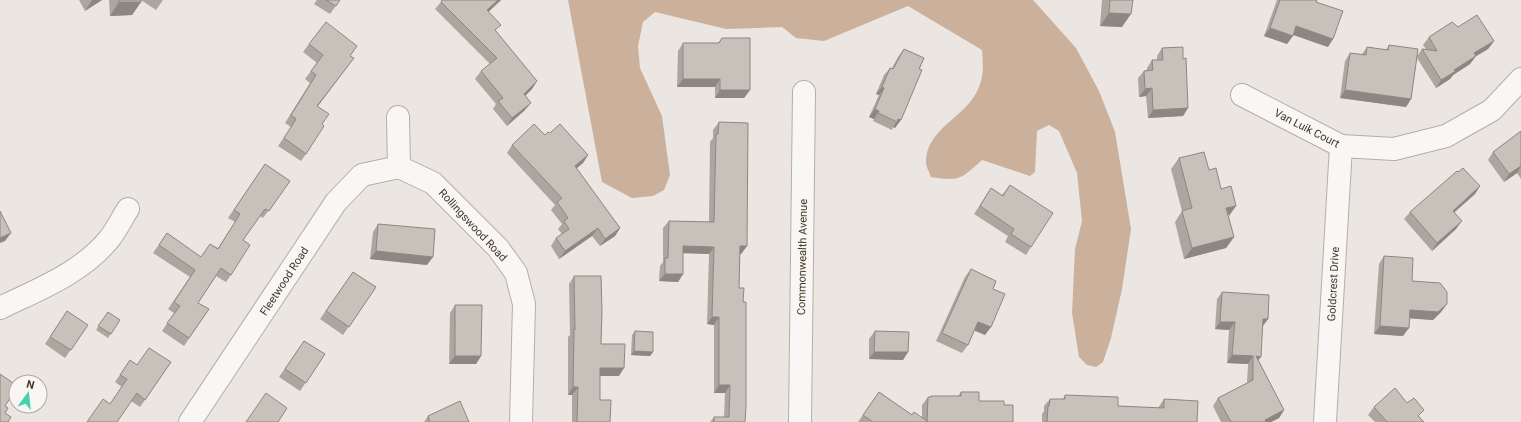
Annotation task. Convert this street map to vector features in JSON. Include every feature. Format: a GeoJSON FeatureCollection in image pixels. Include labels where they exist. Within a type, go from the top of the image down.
{"type":"FeatureCollection","features":[{"type":"Feature","properties":{"kind":"street","name":"Van Luik Court"},"geometry":{"type":"LineString","coordinates":[[1242,95],[1341,146],[1394,149],[1446,136],[1492,110],[1521,80]]}},
{"type":"Feature","properties":{"kind":"street","name":"Commonwealth Avenue"},"geometry":{"type":"LineString","coordinates":[[800,422],[804,92]]}},
{"type":"Feature","properties":{"kind":"street"},"geometry":{"type":"LineString","coordinates":[[398,117],[399,167]]}},
{"type":"Feature","properties":{"kind":"street","name":"Goldcrest Drive"},"geometry":{"type":"LineString","coordinates":[[1325,422],[1341,146]]}},
{"type":"Feature","properties":{"kind":"street","name":"Fleetwood Road"},"geometry":{"type":"LineString","coordinates":[[190,422],[336,202],[362,175],[399,167]]}},
{"type":"Feature","properties":{"kind":"street","name":"Rollingswood Road"},"geometry":{"type":"LineString","coordinates":[[399,167],[433,183],[498,248],[516,272],[524,304],[521,422]]}},
{"type":"Feature","properties":{"kind":"street"},"geometry":{"type":"LineString","coordinates":[[0,308],[67,275],[89,259],[110,238],[128,209]]}},
{"type":"Feature","properties":{"kind":"shaded area"},"geometry":{"type":"Polygon","coordinates":[[[568,0],[1033,0],[1076,48],[1099,91],[1115,132],[1131,229],[1122,289],[1111,338],[1103,362],[1096,367],[1087,365],[1079,357],[1072,313],[1075,249],[1082,221],[1077,173],[1059,131],[1049,125],[1037,131],[1035,172],[1030,176],[982,160],[965,175],[955,179],[931,177],[927,168],[926,163],[928,151],[932,141],[939,131],[966,107],[974,97],[979,87],[983,64],[982,50],[908,6],[824,41],[796,38],[782,27],[726,29],[655,12],[643,22],[638,46],[640,68],[662,116],[670,175],[664,190],[653,196],[632,198],[602,182],[568,0]]]}},
{"type":"Feature","properties":{"kind":"building"},"geometry":{"type":"Polygon","coordinates":[[[119,0],[141,0],[141,2],[119,2],[119,0]]]}},
{"type":"Feature","properties":{"kind":"building"},"geometry":{"type":"Polygon","coordinates":[[[326,0],[340,0],[336,6],[326,0]]]}},
{"type":"Feature","properties":{"kind":"building"},"geometry":{"type":"Polygon","coordinates":[[[442,0],[498,0],[487,10],[501,25],[495,30],[537,81],[524,94],[531,103],[512,118],[498,101],[503,98],[481,71],[497,58],[441,2],[442,0]]]}},
{"type":"Feature","properties":{"kind":"building"},"geometry":{"type":"Polygon","coordinates":[[[1110,0],[1133,0],[1131,14],[1109,13],[1110,0]]]}},
{"type":"Feature","properties":{"kind":"building"},"geometry":{"type":"Polygon","coordinates":[[[1280,0],[1317,0],[1316,2],[1343,11],[1333,39],[1296,26],[1293,36],[1270,28],[1280,0]]]}},
{"type":"Feature","properties":{"kind":"building"},"geometry":{"type":"Polygon","coordinates":[[[1477,15],[1494,41],[1474,53],[1476,56],[1441,80],[1422,49],[1437,51],[1429,37],[1452,22],[1458,27],[1477,15]]]}},
{"type":"Feature","properties":{"kind":"building"},"geometry":{"type":"Polygon","coordinates":[[[326,22],[357,46],[350,56],[354,58],[317,106],[329,114],[322,124],[324,126],[306,154],[284,138],[296,119],[291,115],[316,75],[311,71],[323,55],[309,44],[326,22]]]}},
{"type":"Feature","properties":{"kind":"building"},"geometry":{"type":"Polygon","coordinates":[[[722,38],[750,38],[750,90],[720,90],[720,79],[683,79],[683,43],[719,43],[722,38]]]}},
{"type":"Feature","properties":{"kind":"building"},"geometry":{"type":"Polygon","coordinates":[[[1389,45],[1418,49],[1411,99],[1345,90],[1350,53],[1366,55],[1367,47],[1388,50],[1389,45]]]}},
{"type":"Feature","properties":{"kind":"building"},"geometry":{"type":"Polygon","coordinates":[[[1183,47],[1183,59],[1186,58],[1188,108],[1153,110],[1152,88],[1145,89],[1144,71],[1153,70],[1152,60],[1163,60],[1162,48],[1183,47]]]}},
{"type":"Feature","properties":{"kind":"building"},"geometry":{"type":"Polygon","coordinates":[[[904,49],[924,58],[919,69],[922,70],[901,120],[898,119],[897,122],[878,113],[879,111],[875,109],[884,88],[882,87],[890,68],[893,69],[904,49]]]}},
{"type":"Feature","properties":{"kind":"building"},"geometry":{"type":"Polygon","coordinates":[[[719,122],[748,123],[747,246],[740,246],[739,288],[744,288],[743,302],[746,302],[745,422],[714,422],[714,417],[729,417],[730,385],[719,385],[719,317],[712,317],[714,247],[683,246],[683,274],[665,274],[665,258],[668,258],[669,221],[714,222],[716,134],[718,134],[719,122]]]}},
{"type":"Feature","properties":{"kind":"building"},"geometry":{"type":"Polygon","coordinates":[[[534,124],[545,135],[548,132],[550,133],[560,124],[588,155],[575,166],[620,228],[605,239],[598,228],[565,251],[556,238],[569,229],[564,221],[568,218],[557,202],[562,198],[512,145],[534,124]]]}},
{"type":"Feature","properties":{"kind":"building"},"geometry":{"type":"Polygon","coordinates":[[[1521,131],[1521,166],[1509,174],[1493,152],[1521,131]]]}},
{"type":"Feature","properties":{"kind":"building"},"geometry":{"type":"Polygon","coordinates":[[[1204,152],[1209,170],[1216,168],[1221,189],[1231,186],[1236,206],[1226,208],[1234,237],[1192,248],[1182,211],[1192,208],[1179,158],[1204,152]]]}},
{"type":"Feature","properties":{"kind":"building"},"geometry":{"type":"Polygon","coordinates":[[[265,164],[290,181],[269,211],[265,209],[243,240],[250,245],[231,275],[221,268],[198,303],[209,309],[189,338],[167,323],[180,306],[174,302],[195,270],[159,245],[167,233],[201,257],[210,244],[218,249],[240,214],[234,210],[265,164]]]}},
{"type":"Feature","properties":{"kind":"building"},"geometry":{"type":"Polygon","coordinates":[[[1463,168],[1480,186],[1453,211],[1462,221],[1437,243],[1410,212],[1457,171],[1458,172],[1463,168]]]}},
{"type":"Feature","properties":{"kind":"building"},"geometry":{"type":"Polygon","coordinates":[[[1010,185],[1053,213],[1031,247],[1011,234],[1014,229],[980,206],[991,188],[1003,196],[1010,185]]]}},
{"type":"Feature","properties":{"kind":"building"},"geometry":{"type":"Polygon","coordinates":[[[0,211],[11,233],[0,238],[0,211]]]}},
{"type":"Feature","properties":{"kind":"building"},"geometry":{"type":"Polygon","coordinates":[[[378,224],[435,229],[433,257],[376,251],[378,224]]]}},
{"type":"Feature","properties":{"kind":"building"},"geometry":{"type":"Polygon","coordinates":[[[1384,256],[1413,258],[1412,281],[1440,283],[1447,292],[1447,304],[1438,312],[1410,310],[1409,328],[1380,326],[1384,256]]]}},
{"type":"Feature","properties":{"kind":"building"},"geometry":{"type":"Polygon","coordinates":[[[971,269],[996,281],[993,289],[1005,294],[991,327],[978,322],[968,345],[942,333],[971,269]]]}},
{"type":"Feature","properties":{"kind":"building"},"geometry":{"type":"Polygon","coordinates":[[[353,272],[376,287],[349,327],[326,311],[353,272]]]}},
{"type":"Feature","properties":{"kind":"building"},"geometry":{"type":"Polygon","coordinates":[[[574,276],[601,276],[601,344],[625,344],[624,368],[600,368],[600,400],[611,400],[610,422],[577,422],[578,387],[573,387],[574,329],[575,330],[574,276]]]}},
{"type":"Feature","properties":{"kind":"building"},"geometry":{"type":"Polygon","coordinates":[[[1222,292],[1269,295],[1268,319],[1263,319],[1261,357],[1256,356],[1284,410],[1265,420],[1266,422],[1231,422],[1218,398],[1253,380],[1253,356],[1232,355],[1235,322],[1220,322],[1222,292]]]}},
{"type":"Feature","properties":{"kind":"building"},"geometry":{"type":"Polygon","coordinates":[[[455,305],[482,305],[481,356],[455,356],[455,305]]]}},
{"type":"Feature","properties":{"kind":"building"},"geometry":{"type":"Polygon","coordinates":[[[67,311],[88,325],[71,350],[50,337],[67,311]]]}},
{"type":"Feature","properties":{"kind":"building"},"geometry":{"type":"Polygon","coordinates":[[[108,312],[120,320],[111,334],[98,326],[108,312]]]}},
{"type":"Feature","properties":{"kind":"building"},"geometry":{"type":"Polygon","coordinates":[[[635,331],[653,332],[653,352],[634,351],[635,331]]]}},
{"type":"Feature","properties":{"kind":"building"},"geometry":{"type":"Polygon","coordinates":[[[875,331],[909,332],[908,352],[874,352],[875,331]]]}},
{"type":"Feature","properties":{"kind":"building"},"geometry":{"type":"Polygon","coordinates":[[[304,341],[325,354],[306,383],[285,369],[304,341]]]}},
{"type":"Feature","properties":{"kind":"building"},"geometry":{"type":"Polygon","coordinates":[[[149,348],[171,362],[145,400],[137,393],[117,422],[87,422],[103,399],[110,404],[127,379],[120,375],[130,360],[137,365],[149,348]]]}},
{"type":"Feature","properties":{"kind":"building"},"geometry":{"type":"Polygon","coordinates":[[[0,374],[8,380],[8,401],[5,406],[8,408],[5,413],[11,417],[8,422],[0,422],[0,374]]]}},
{"type":"Feature","properties":{"kind":"building"},"geometry":{"type":"Polygon","coordinates":[[[1395,388],[1407,403],[1414,398],[1424,410],[1418,416],[1424,422],[1387,422],[1374,407],[1395,388]]]}},
{"type":"Feature","properties":{"kind":"building"},"geometry":{"type":"Polygon","coordinates":[[[879,392],[912,415],[914,412],[927,421],[873,422],[863,415],[879,392]]]}},
{"type":"Feature","properties":{"kind":"building"},"geometry":{"type":"Polygon","coordinates":[[[961,392],[979,392],[979,401],[1004,401],[1004,405],[1013,405],[1013,422],[927,422],[928,397],[961,396],[961,392]]]}},
{"type":"Feature","properties":{"kind":"building"},"geometry":{"type":"Polygon","coordinates":[[[266,393],[287,408],[278,422],[246,422],[266,393]]]}},
{"type":"Feature","properties":{"kind":"building"},"geometry":{"type":"Polygon","coordinates":[[[1065,395],[1118,397],[1118,406],[1164,408],[1164,399],[1198,401],[1197,422],[1047,422],[1050,399],[1065,399],[1065,395]]]}},
{"type":"Feature","properties":{"kind":"building"},"geometry":{"type":"Polygon","coordinates":[[[460,401],[469,422],[430,422],[428,416],[460,401]]]}}]}
